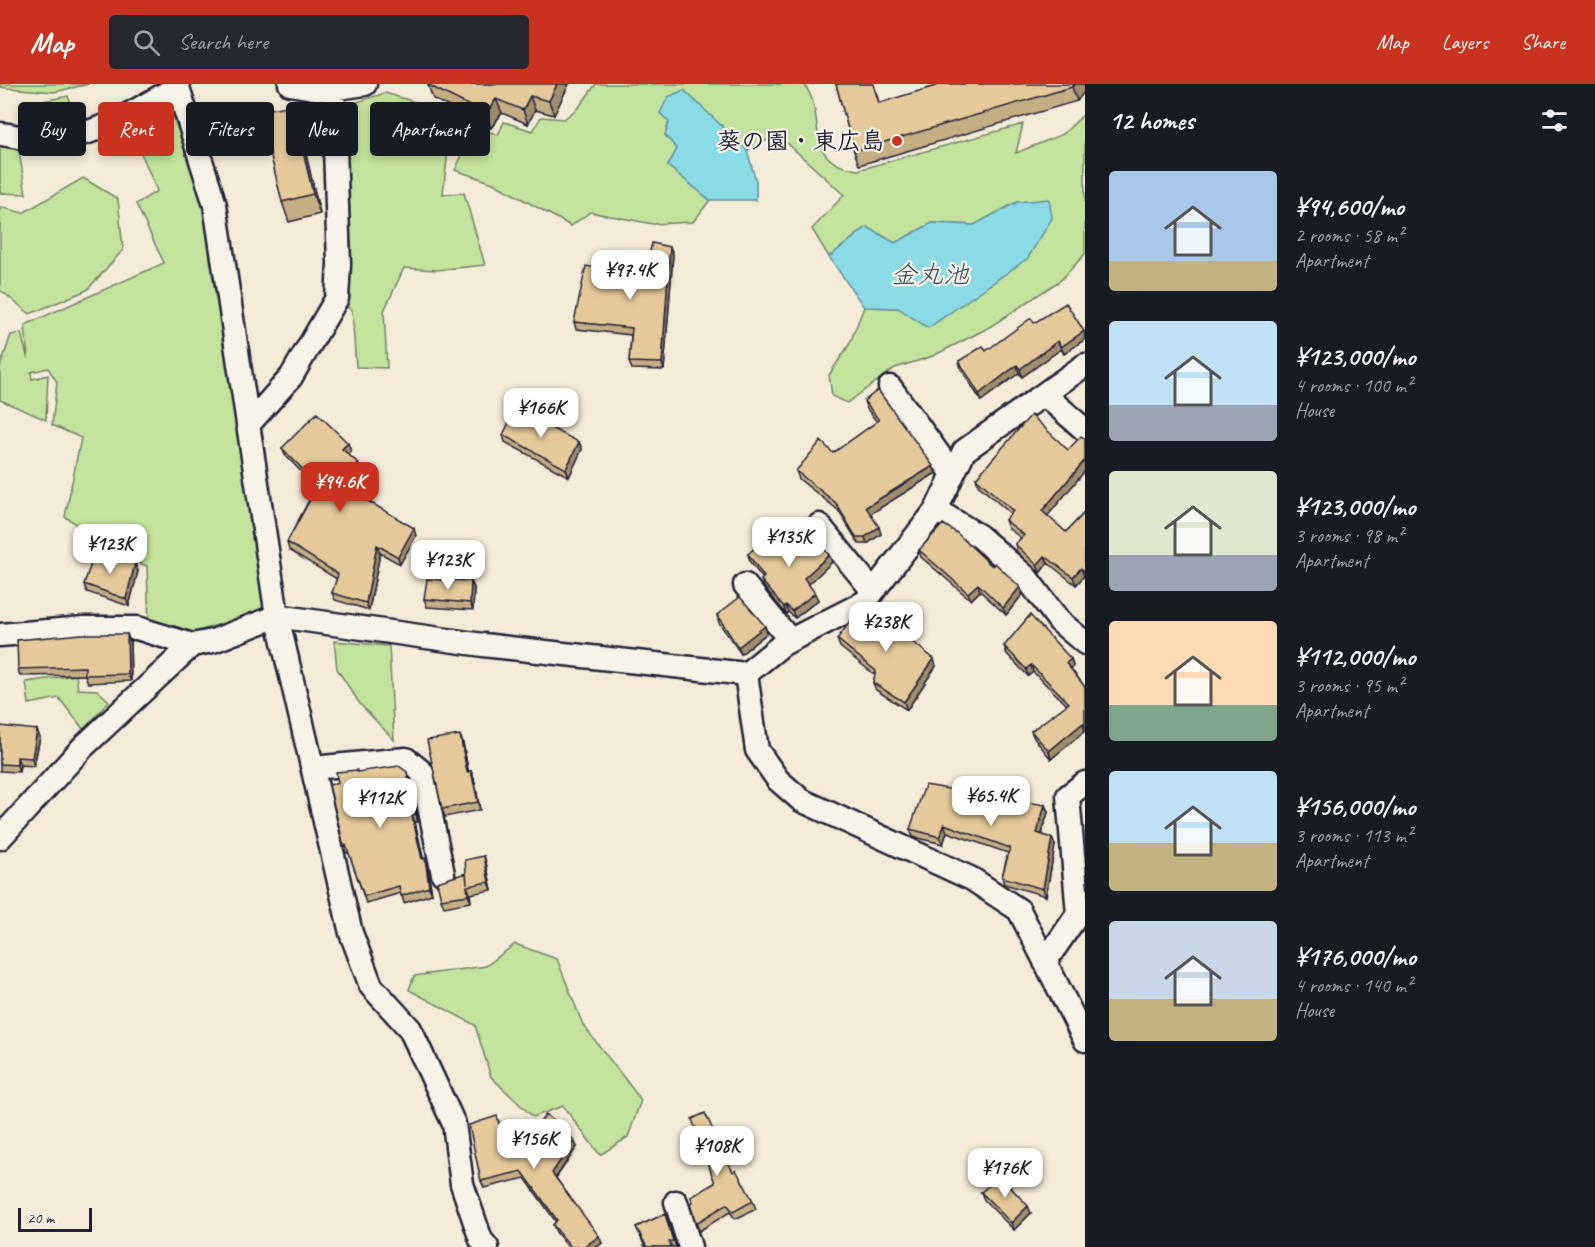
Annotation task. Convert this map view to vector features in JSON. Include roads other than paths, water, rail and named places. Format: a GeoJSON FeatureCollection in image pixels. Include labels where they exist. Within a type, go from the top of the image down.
{"type":"FeatureCollection","features":[{"type":"Feature","properties":{"kind":"street"},"geometry":{"type":"LineString","coordinates":[[290,84],[324,90],[365,84]]}},
{"type":"Feature","properties":{"kind":"street"},"geometry":{"type":"LineString","coordinates":[[0,134],[43,140],[75,136],[108,126],[177,85],[215,205],[277,616],[351,933],[371,986],[410,1029],[454,1124],[462,1184],[481,1240],[487,1247]]}},
{"type":"Feature","properties":{"kind":"street"},"geometry":{"type":"LineString","coordinates":[[248,425],[291,377],[337,298],[339,264],[333,89]]}},
{"type":"Feature","properties":{"kind":"street"},"geometry":{"type":"LineString","coordinates":[[0,634],[84,628],[137,628],[192,645],[213,641],[277,616],[483,645],[746,674],[790,640],[865,602],[936,510],[964,451],[1085,365]]}},
{"type":"Feature","properties":{"kind":"street"},"geometry":{"type":"LineString","coordinates":[[890,387],[952,474]]}},
{"type":"Feature","properties":{"kind":"street"},"geometry":{"type":"LineString","coordinates":[[1045,395],[1085,430]]}},
{"type":"Feature","properties":{"kind":"street"},"geometry":{"type":"LineString","coordinates":[[936,510],[979,536],[1026,577],[1059,621],[1085,643]]}},
{"type":"Feature","properties":{"kind":"street"},"geometry":{"type":"LineString","coordinates":[[819,525],[873,591]]}},
{"type":"Feature","properties":{"kind":"street"},"geometry":{"type":"LineString","coordinates":[[745,585],[790,640]]}},
{"type":"Feature","properties":{"kind":"street"},"geometry":{"type":"LineString","coordinates":[[0,838],[83,747],[192,645]]}},
{"type":"Feature","properties":{"kind":"street"},"geometry":{"type":"LineString","coordinates":[[746,674],[757,750],[778,780],[801,800],[992,890],[1019,910],[1085,1040]]}},
{"type":"Feature","properties":{"kind":"street"},"geometry":{"type":"LineString","coordinates":[[313,768],[406,759],[422,772],[443,874]]}},
{"type":"Feature","properties":{"kind":"street"},"geometry":{"type":"LineString","coordinates":[[1044,962],[1078,914],[1068,796],[1085,783]]}},
{"type":"Feature","properties":{"kind":"street"},"geometry":{"type":"LineString","coordinates":[[676,1202],[690,1247]]}},
{"type":"Feature","properties":{"kind":"water"},"geometry":{"type":"Polygon","coordinates":[[[684,90],[747,150],[756,181],[756,200],[710,200],[668,166],[677,149],[665,135],[669,122],[660,113],[668,97],[684,90]]]}},
{"type":"Feature","properties":{"kind":"water","name":"金丸池"},"geometry":{"type":"Polygon","coordinates":[[[1049,199],[1052,218],[1028,258],[928,328],[898,308],[864,307],[829,257],[867,227],[895,243],[932,223],[974,225],[1017,202],[1049,199]]]}},
{"type":"Feature","properties":{"kind":"place","name":"葵の園・東広島"},"geometry":{"type":"Point","coordinates":[897,141]}}]}
